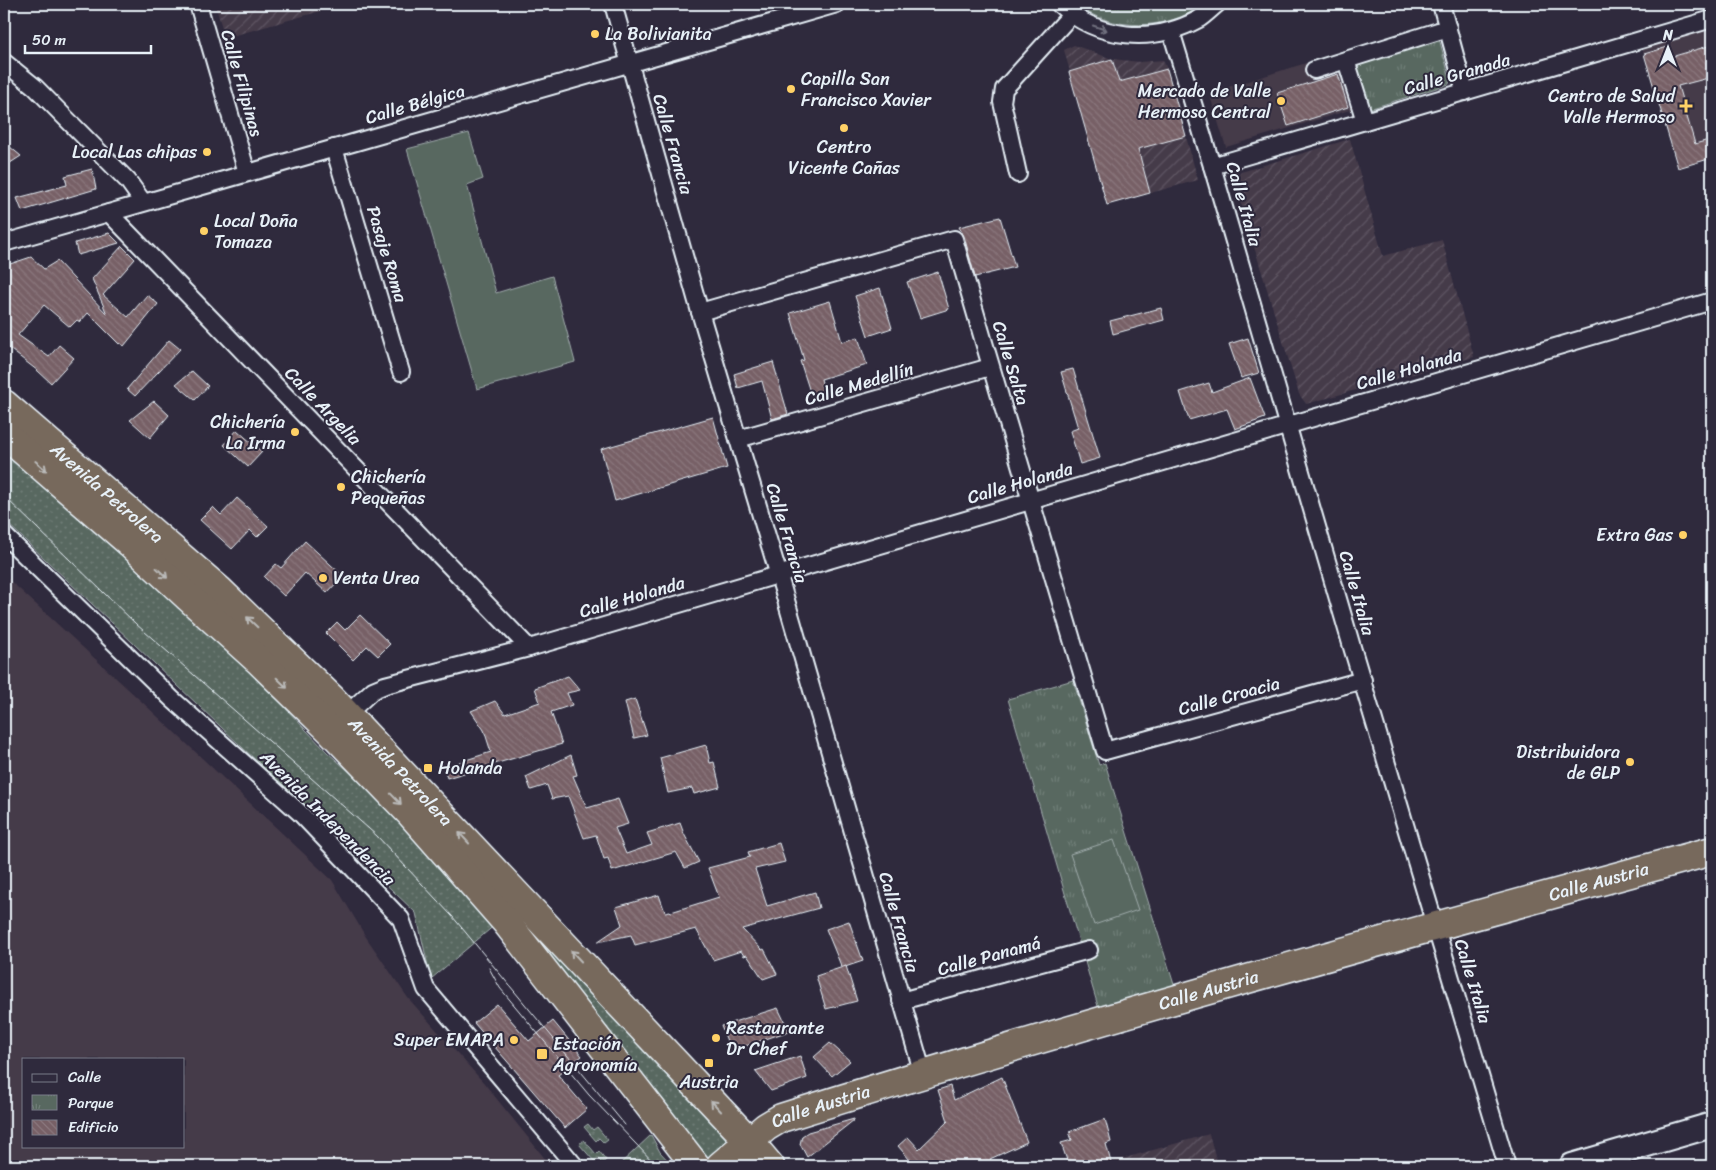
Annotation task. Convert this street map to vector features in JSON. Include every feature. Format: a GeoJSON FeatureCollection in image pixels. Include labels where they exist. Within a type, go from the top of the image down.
{"type":"FeatureCollection","features":[{"type":"Feature","properties":{"kind":"highway","name":"Avenida Petrolera"},"geometry":{"type":"LineString","coordinates":[[4,404],[219,590],[347,714],[749,1141],[770,1166]]}},
{"type":"Feature","properties":{"kind":"highway","name":"Avenida Petrolera"},"geometry":{"type":"LineString","coordinates":[[4,434],[130,543],[258,660],[332,732],[410,814],[506,922],[696,1166]]}},
{"type":"Feature","properties":{"kind":"highway","name":"Calle Austria"},"geometry":{"type":"LineString","coordinates":[[720,1166],[766,1127],[781,1118],[923,1074],[1435,926],[1712,851]]}},
{"type":"Feature","properties":{"kind":"street","name":"Calle Filipinas"},"geometry":{"type":"LineString","coordinates":[[198,4],[247,173]]}},
{"type":"Feature","properties":{"kind":"street","name":"Calle Francia"},"geometry":{"type":"LineString","coordinates":[[613,4],[700,312],[779,576],[923,1074]]}},
{"type":"Feature","properties":{"kind":"street","name":"Calle Bélgica"},"geometry":{"type":"LineString","coordinates":[[4,243],[837,4]]}},
{"type":"Feature","properties":{"kind":"street"},"geometry":{"type":"LineString","coordinates":[[1059,4],[1071,15],[1098,28],[1119,34],[1143,36],[1171,31],[1200,18],[1217,4]]}},
{"type":"Feature","properties":{"kind":"street"},"geometry":{"type":"LineString","coordinates":[[1441,4],[1464,92]]}},
{"type":"Feature","properties":{"kind":"street"},"geometry":{"type":"LineString","coordinates":[[1018,174],[1002,102],[1004,89],[1071,15]]}},
{"type":"Feature","properties":{"kind":"street","name":"Calle Granada"},"geometry":{"type":"LineString","coordinates":[[1212,166],[1712,19]]}},
{"type":"Feature","properties":{"kind":"street"},"geometry":{"type":"LineString","coordinates":[[1314,70],[1448,28]]}},
{"type":"Feature","properties":{"kind":"street","name":"Calle Italia"},"geometry":{"type":"LineString","coordinates":[[1171,31],[1349,638],[1507,1166]]}},
{"type":"Feature","properties":{"kind":"street"},"geometry":{"type":"LineString","coordinates":[[1346,60],[1365,121]]}},
{"type":"Feature","properties":{"kind":"street"},"geometry":{"type":"LineString","coordinates":[[4,62],[35,87],[62,114],[128,182],[142,202]]}},
{"type":"Feature","properties":{"kind":"street","name":"Pasaje Roma"},"geometry":{"type":"LineString","coordinates":[[334,148],[401,372]]}},
{"type":"Feature","properties":{"kind":"street","name":"Calle Argelia"},"geometry":{"type":"LineString","coordinates":[[109,213],[529,648]]}},
{"type":"Feature","properties":{"kind":"street","name":"Calle Salta"},"geometry":{"type":"LineString","coordinates":[[700,312],[954,239],[990,367],[1032,501],[1105,751]]}},
{"type":"Feature","properties":{"kind":"street","name":"Calle Holanda"},"geometry":{"type":"LineString","coordinates":[[347,714],[373,690],[384,685],[529,648],[779,576],[1712,301]]}},
{"type":"Feature","properties":{"kind":"street","name":"Calle Medellín"},"geometry":{"type":"LineString","coordinates":[[738,440],[990,367]]}},
{"type":"Feature","properties":{"kind":"street","name":"Avenida Independencia"},"geometry":{"type":"LineString","coordinates":[[4,535],[172,699],[300,813],[401,919],[426,990],[575,1166]]}},
{"type":"Feature","properties":{"kind":"street","name":"Calle Croacia"},"geometry":{"type":"LineString","coordinates":[[1105,751],[1363,680]]}},
{"type":"Feature","properties":{"kind":"street","name":"Calle Panamá"},"geometry":{"type":"LineString","coordinates":[[901,1001],[1088,950]]}},
{"type":"Feature","properties":{"kind":"street"},"geometry":{"type":"LineString","coordinates":[[1572,1166],[1712,1125]]}},
{"type":"Feature","properties":{"kind":"shaded area"},"geometry":{"type":"Polygon","coordinates":[[[215,4],[346,4],[225,38],[215,4]]]}},
{"type":"Feature","properties":{"kind":"shaded area","name":"Centro de Salud Valle Hermoso"},"geometry":{"type":"Polygon","coordinates":[[[1712,27],[1712,158],[1678,168],[1642,48],[1712,27]]]}},
{"type":"Feature","properties":{"kind":"shaded area"},"geometry":{"type":"Polygon","coordinates":[[[1074,45],[1112,59],[1140,62],[1163,60],[1198,180],[1107,205],[1064,50],[1074,45]]]}},
{"type":"Feature","properties":{"kind":"shaded area","name":"Mercado de Valle Hermoso Central"},"geometry":{"type":"Polygon","coordinates":[[[1306,63],[1312,81],[1342,72],[1353,109],[1226,147],[1209,93],[1306,63]]]}},
{"type":"Feature","properties":{"kind":"shaded area"},"geometry":{"type":"Polygon","coordinates":[[[1350,139],[1383,256],[1442,240],[1474,357],[1306,404],[1299,394],[1234,181],[1241,172],[1350,139]]]}},
{"type":"Feature","properties":{"kind":"shaded area"},"geometry":{"type":"Polygon","coordinates":[[[4,575],[332,880],[366,937],[408,998],[484,1083],[551,1166],[4,1166],[4,575]]]}},
{"type":"Feature","properties":{"kind":"shaded area"},"geometry":{"type":"Polygon","coordinates":[[[1209,1134],[1218,1166],[1113,1166],[1111,1162],[1209,1134]]]}},
{"type":"Feature","properties":{"kind":"green space"},"geometry":{"type":"Polygon","coordinates":[[[1076,4],[1203,4],[1189,13],[1174,19],[1140,25],[1105,20],[1076,4]]]}},
{"type":"Feature","properties":{"kind":"green space"},"geometry":{"type":"Polygon","coordinates":[[[1437,39],[1440,42],[1450,79],[1449,84],[1369,109],[1356,64],[1437,39]]]}},
{"type":"Feature","properties":{"kind":"green space"},"geometry":{"type":"Polygon","coordinates":[[[469,133],[483,179],[467,185],[496,293],[552,276],[575,362],[477,389],[407,149],[469,133]]]}},
{"type":"Feature","properties":{"kind":"green space"},"geometry":{"type":"Polygon","coordinates":[[[8,452],[275,688],[286,709],[327,752],[389,807],[496,924],[431,979],[416,913],[4,520],[4,454],[8,452]]]}},
{"type":"Feature","properties":{"kind":"green space"},"geometry":{"type":"Polygon","coordinates":[[[265,646],[730,1138],[706,1160],[542,950],[265,646]]]}},
{"type":"Feature","properties":{"kind":"green space"},"geometry":{"type":"Polygon","coordinates":[[[1073,680],[1099,765],[1105,763],[1176,991],[1100,1013],[1008,699],[1073,680]]]}},
{"type":"Feature","properties":{"kind":"green space"},"geometry":{"type":"Polygon","coordinates":[[[1114,840],[1138,910],[1094,925],[1070,854],[1114,840]]]}},
{"type":"Feature","properties":{"kind":"green space"},"geometry":{"type":"Polygon","coordinates":[[[588,1124],[593,1130],[597,1127],[608,1140],[604,1143],[599,1138],[596,1141],[584,1127],[588,1124]]]}},
{"type":"Feature","properties":{"kind":"green space"},"geometry":{"type":"Polygon","coordinates":[[[651,1135],[660,1152],[673,1166],[618,1166],[651,1135]]]}},
{"type":"Feature","properties":{"kind":"green space"},"geometry":{"type":"Polygon","coordinates":[[[584,1140],[596,1154],[599,1151],[606,1160],[602,1163],[598,1159],[594,1161],[579,1144],[584,1140]]]}},
{"type":"Feature","properties":{"kind":"building","name":"Centro de Salud Valle Hermoso"},"geometry":{"type":"Polygon","coordinates":[[[1712,45],[1712,77],[1678,86],[1695,144],[1712,139],[1712,158],[1678,168],[1644,54],[1668,47],[1671,57],[1712,45]]]}},
{"type":"Feature","properties":{"kind":"building"},"geometry":{"type":"Polygon","coordinates":[[[1112,59],[1119,82],[1167,69],[1186,136],[1138,149],[1150,193],[1107,205],[1069,72],[1112,59]]]}},
{"type":"Feature","properties":{"kind":"building"},"geometry":{"type":"Polygon","coordinates":[[[1338,74],[1348,107],[1288,126],[1277,93],[1338,74]]]}},
{"type":"Feature","properties":{"kind":"building"},"geometry":{"type":"Polygon","coordinates":[[[4,142],[21,156],[4,167],[4,142]]]}},
{"type":"Feature","properties":{"kind":"building"},"geometry":{"type":"Polygon","coordinates":[[[92,169],[96,189],[22,211],[17,198],[67,185],[65,176],[92,169]]]}},
{"type":"Feature","properties":{"kind":"building"},"geometry":{"type":"Polygon","coordinates":[[[1000,217],[1015,267],[975,277],[964,236],[959,227],[1000,217]]]}},
{"type":"Feature","properties":{"kind":"building"},"geometry":{"type":"Polygon","coordinates":[[[109,233],[119,243],[78,255],[75,243],[109,233]]]}},
{"type":"Feature","properties":{"kind":"building"},"geometry":{"type":"Polygon","coordinates":[[[122,246],[135,259],[103,295],[128,317],[147,295],[158,304],[124,346],[119,344],[88,313],[80,322],[77,320],[70,327],[44,305],[18,335],[49,357],[59,345],[74,358],[51,383],[7,347],[4,351],[4,266],[31,257],[44,269],[57,261],[107,314],[92,279],[122,246]]]}},
{"type":"Feature","properties":{"kind":"building"},"geometry":{"type":"Polygon","coordinates":[[[938,272],[949,309],[920,318],[907,282],[938,272]]]}},
{"type":"Feature","properties":{"kind":"building"},"geometry":{"type":"Polygon","coordinates":[[[880,288],[892,328],[868,336],[855,296],[880,288]]]}},
{"type":"Feature","properties":{"kind":"building"},"geometry":{"type":"Polygon","coordinates":[[[830,301],[842,342],[858,337],[867,365],[821,379],[825,394],[812,398],[800,361],[804,360],[790,313],[830,301]]]}},
{"type":"Feature","properties":{"kind":"building"},"geometry":{"type":"Polygon","coordinates":[[[1161,308],[1164,320],[1113,334],[1110,321],[1161,308]]]}},
{"type":"Feature","properties":{"kind":"building"},"geometry":{"type":"Polygon","coordinates":[[[1248,338],[1259,373],[1241,378],[1229,344],[1248,338]]]}},
{"type":"Feature","properties":{"kind":"building"},"geometry":{"type":"Polygon","coordinates":[[[169,340],[180,349],[135,396],[127,389],[169,340]]]}},
{"type":"Feature","properties":{"kind":"building"},"geometry":{"type":"Polygon","coordinates":[[[773,362],[788,414],[772,419],[762,381],[738,388],[734,374],[773,362]]]}},
{"type":"Feature","properties":{"kind":"building"},"geometry":{"type":"Polygon","coordinates":[[[1073,369],[1100,458],[1080,464],[1070,431],[1078,428],[1061,372],[1073,369]]]}},
{"type":"Feature","properties":{"kind":"building"},"geometry":{"type":"Polygon","coordinates":[[[192,371],[208,386],[195,400],[176,384],[192,371]]]}},
{"type":"Feature","properties":{"kind":"building"},"geometry":{"type":"Polygon","coordinates":[[[1250,378],[1265,418],[1235,429],[1227,409],[1189,420],[1180,392],[1209,383],[1212,392],[1250,378]]]}},
{"type":"Feature","properties":{"kind":"building"},"geometry":{"type":"Polygon","coordinates":[[[154,401],[169,415],[150,438],[130,420],[154,401]]]}},
{"type":"Feature","properties":{"kind":"building"},"geometry":{"type":"Polygon","coordinates":[[[713,417],[727,468],[615,501],[601,449],[713,417]]]}},
{"type":"Feature","properties":{"kind":"building"},"geometry":{"type":"Polygon","coordinates":[[[237,430],[262,452],[248,467],[224,445],[237,430]]]}},
{"type":"Feature","properties":{"kind":"building"},"geometry":{"type":"Polygon","coordinates":[[[237,498],[268,526],[257,537],[250,530],[232,549],[200,520],[213,507],[221,515],[237,498]]]}},
{"type":"Feature","properties":{"kind":"building"},"geometry":{"type":"Polygon","coordinates":[[[305,541],[343,576],[327,593],[305,573],[284,596],[264,577],[276,564],[281,568],[305,541]]]}},
{"type":"Feature","properties":{"kind":"building"},"geometry":{"type":"Polygon","coordinates":[[[360,615],[390,644],[378,656],[367,646],[353,660],[326,633],[337,622],[345,630],[360,615]]]}},
{"type":"Feature","properties":{"kind":"building"},"geometry":{"type":"Polygon","coordinates":[[[568,676],[580,690],[567,693],[572,705],[551,712],[562,744],[447,778],[444,767],[491,752],[484,730],[471,711],[495,701],[505,714],[540,702],[535,688],[568,676]]]}},
{"type":"Feature","properties":{"kind":"building"},"geometry":{"type":"Polygon","coordinates":[[[635,699],[647,735],[634,738],[625,702],[635,699]]]}},
{"type":"Feature","properties":{"kind":"building"},"geometry":{"type":"Polygon","coordinates":[[[706,745],[710,763],[714,762],[720,787],[694,794],[692,788],[668,793],[660,758],[706,745]]]}},
{"type":"Feature","properties":{"kind":"building"},"geometry":{"type":"Polygon","coordinates":[[[571,755],[577,775],[573,776],[587,808],[618,799],[628,824],[615,828],[626,854],[652,845],[647,833],[680,823],[699,862],[685,868],[676,852],[612,871],[608,858],[604,859],[596,835],[584,838],[568,796],[552,799],[547,785],[531,790],[526,777],[571,755]]]}},
{"type":"Feature","properties":{"kind":"building"},"geometry":{"type":"Polygon","coordinates":[[[779,843],[785,862],[755,869],[767,906],[815,892],[819,908],[742,929],[762,950],[764,949],[777,974],[763,979],[747,955],[744,956],[741,951],[713,960],[696,929],[635,945],[631,935],[597,942],[622,925],[616,907],[659,895],[665,912],[671,912],[719,897],[708,868],[750,857],[748,852],[779,843]]]}},
{"type":"Feature","properties":{"kind":"building"},"geometry":{"type":"Polygon","coordinates":[[[849,921],[863,961],[842,968],[826,929],[849,921]]]}},
{"type":"Feature","properties":{"kind":"building"},"geometry":{"type":"Polygon","coordinates":[[[846,966],[857,1001],[826,1009],[816,976],[846,966]]]}},
{"type":"Feature","properties":{"kind":"building","name":"Estación Agronomía"},"geometry":{"type":"Polygon","coordinates":[[[497,1004],[529,1041],[553,1021],[582,1056],[558,1075],[587,1109],[565,1128],[474,1023],[497,1004]]]}},
{"type":"Feature","properties":{"kind":"building"},"geometry":{"type":"Polygon","coordinates":[[[778,1008],[789,1031],[731,1051],[721,1026],[778,1008]]]}},
{"type":"Feature","properties":{"kind":"building"},"geometry":{"type":"Polygon","coordinates":[[[830,1043],[850,1061],[832,1076],[814,1057],[830,1043]]]}},
{"type":"Feature","properties":{"kind":"building"},"geometry":{"type":"Polygon","coordinates":[[[800,1056],[807,1078],[771,1091],[755,1071],[800,1056]]]}},
{"type":"Feature","properties":{"kind":"building"},"geometry":{"type":"Polygon","coordinates":[[[1002,1077],[1027,1142],[990,1159],[996,1166],[915,1166],[898,1146],[908,1137],[919,1149],[948,1121],[938,1090],[950,1086],[954,1100],[1002,1077]]]}},
{"type":"Feature","properties":{"kind":"building"},"geometry":{"type":"Polygon","coordinates":[[[854,1119],[807,1157],[800,1144],[802,1136],[808,1132],[854,1119]]]}},
{"type":"Feature","properties":{"kind":"building"},"geometry":{"type":"Polygon","coordinates":[[[1105,1119],[1111,1142],[1106,1144],[1112,1166],[1069,1166],[1061,1143],[1072,1140],[1069,1132],[1105,1119]]]}},
{"type":"Feature","properties":{"kind":"tram line"},"geometry":{"type":"LineString","coordinates":[[4,496],[136,624],[377,836],[452,916],[625,1125]]}},
{"type":"Feature","properties":{"kind":"tram line"},"geometry":{"type":"LineString","coordinates":[[489,968],[500,988],[589,1095],[657,1166]]}},
{"type":"Feature","properties":{"kind":"place","name":"La Bolivianita"},"geometry":{"type":"Point","coordinates":[595,34]}},
{"type":"Feature","properties":{"kind":"place","name":"Capilla San Francisco Xavier"},"geometry":{"type":"Point","coordinates":[791,89]}},
{"type":"Feature","properties":{"kind":"place","name":"Mercado de Valle Hermoso Central"},"geometry":{"type":"Point","coordinates":[1281,101]}},
{"type":"Feature","properties":{"kind":"place","name":"Centro de Salud Valle Hermoso"},"geometry":{"type":"Point","coordinates":[1686,106]}},
{"type":"Feature","properties":{"kind":"place","name":"Centro Vicente Cañas"},"geometry":{"type":"Point","coordinates":[844,128]}},
{"type":"Feature","properties":{"kind":"place","name":"Local Las chipas"},"geometry":{"type":"Point","coordinates":[207,152]}},
{"type":"Feature","properties":{"kind":"place","name":"Local Doña Tomaza"},"geometry":{"type":"Point","coordinates":[204,231]}},
{"type":"Feature","properties":{"kind":"place","name":"Chichería La Irma"},"geometry":{"type":"Point","coordinates":[295,432]}},
{"type":"Feature","properties":{"kind":"place","name":"Chichería Pequeñas"},"geometry":{"type":"Point","coordinates":[341,487]}},
{"type":"Feature","properties":{"kind":"place","name":"Extra Gas"},"geometry":{"type":"Point","coordinates":[1683,535]}},
{"type":"Feature","properties":{"kind":"place","name":"Venta Urea"},"geometry":{"type":"Point","coordinates":[323,578]}},
{"type":"Feature","properties":{"kind":"place","name":"Distribuidora de GLP"},"geometry":{"type":"Point","coordinates":[1630,762]}},
{"type":"Feature","properties":{"kind":"place","name":"Holanda"},"geometry":{"type":"Point","coordinates":[428,768]}},
{"type":"Feature","properties":{"kind":"place","name":"Restaurante Dr Chef"},"geometry":{"type":"Point","coordinates":[716,1038]}},
{"type":"Feature","properties":{"kind":"place","name":"Super EMAPA"},"geometry":{"type":"Point","coordinates":[514,1040]}},
{"type":"Feature","properties":{"kind":"place","name":"Estación Agronomía"},"geometry":{"type":"Point","coordinates":[542,1054]}},
{"type":"Feature","properties":{"kind":"place","name":"Austria"},"geometry":{"type":"Point","coordinates":[709,1063]}}]}
